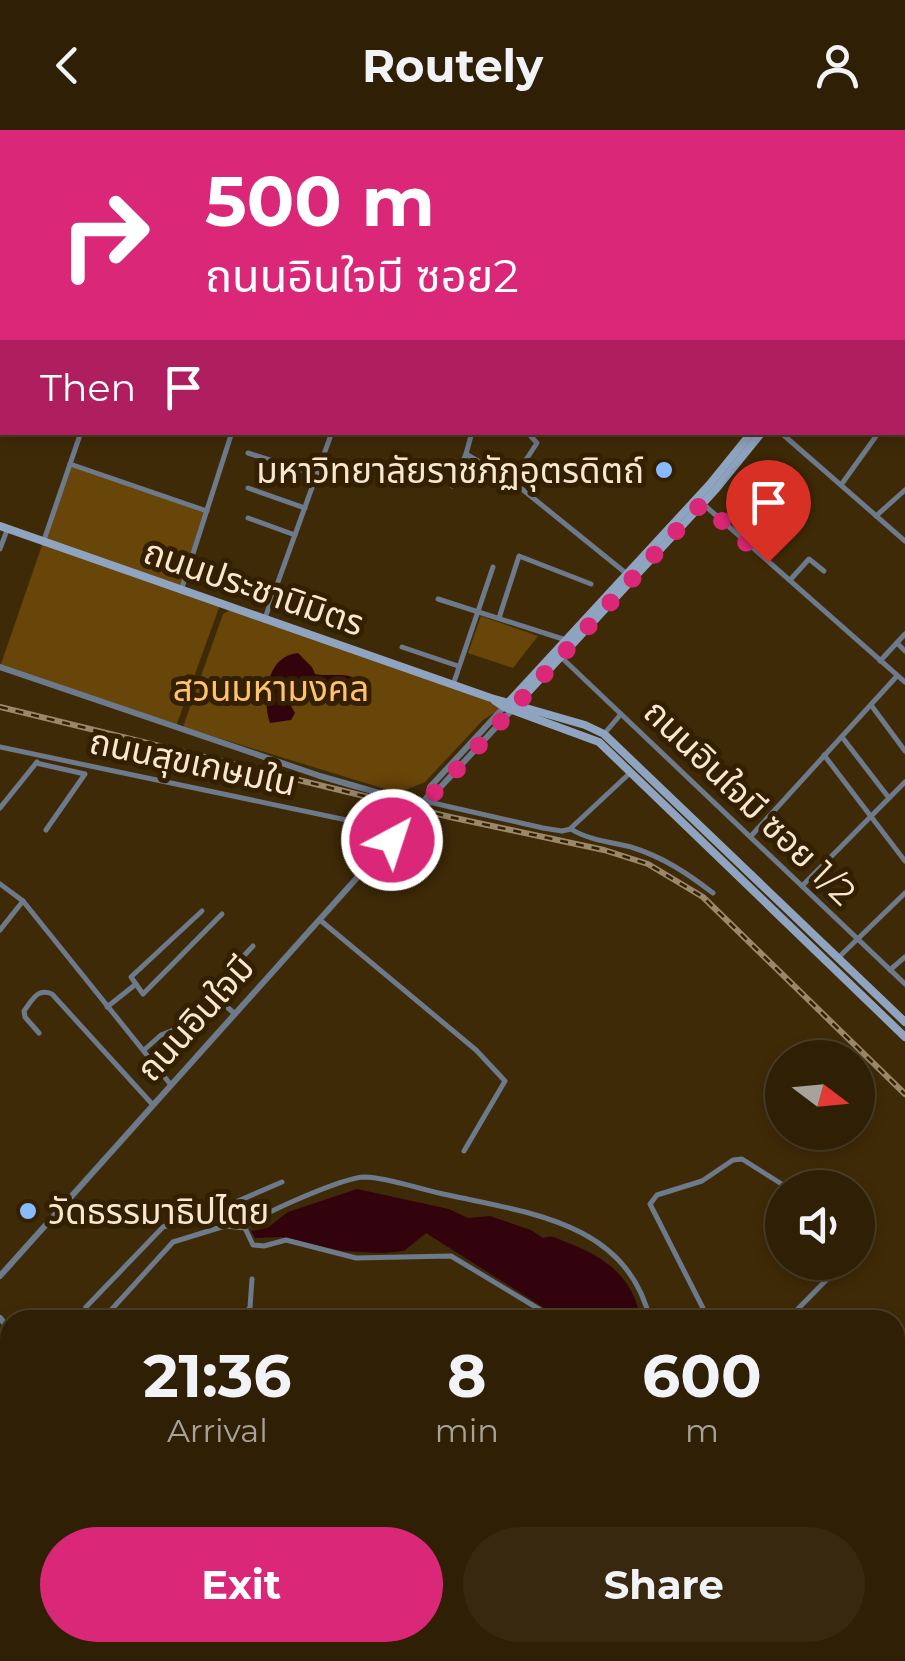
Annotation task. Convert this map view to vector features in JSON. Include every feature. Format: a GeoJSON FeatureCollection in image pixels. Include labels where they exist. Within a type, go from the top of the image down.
{"type":"FeatureCollection","features":[{"type":"Feature","properties":{"kind":"main road","name":"ถนนอินใจมี"},"geometry":{"type":"LineString","coordinates":[[699,501],[750,435]]}},
{"type":"Feature","properties":{"kind":"main road","name":"ถนนอินใจมี"},"geometry":{"type":"LineString","coordinates":[[511,705],[759,435]]}},
{"type":"Feature","properties":{"kind":"main road","name":"ถนนประชานิมิตร"},"geometry":{"type":"LineString","coordinates":[[3,528],[511,705]]}},
{"type":"Feature","properties":{"kind":"main road","name":"ถนนอินใจมี"},"geometry":{"type":"LineString","coordinates":[[511,705],[561,657],[569,642]]}},
{"type":"Feature","properties":{"kind":"main road"},"geometry":{"type":"LineString","coordinates":[[511,705],[592,727],[604,734],[905,1022]]}},
{"type":"Feature","properties":{"kind":"main road"},"geometry":{"type":"LineString","coordinates":[[511,705],[594,739],[905,1037]]}},
{"type":"Feature","properties":{"kind":"street"},"geometry":{"type":"LineString","coordinates":[[43,544],[80,435]]}},
{"type":"Feature","properties":{"kind":"street"},"geometry":{"type":"LineString","coordinates":[[181,592],[231,435]]}},
{"type":"Feature","properties":{"kind":"street"},"geometry":{"type":"LineString","coordinates":[[264,620],[331,435]]}},
{"type":"Feature","properties":{"kind":"street"},"geometry":{"type":"LineString","coordinates":[[452,486],[471,435]]}},
{"type":"Feature","properties":{"kind":"street"},"geometry":{"type":"LineString","coordinates":[[512,481],[536,443],[530,435]]}},
{"type":"Feature","properties":{"kind":"street"},"geometry":{"type":"LineString","coordinates":[[784,435],[905,542]]}},
{"type":"Feature","properties":{"kind":"street"},"geometry":{"type":"LineString","coordinates":[[841,484],[877,435]]}},
{"type":"Feature","properties":{"kind":"street"},"geometry":{"type":"LineString","coordinates":[[248,452],[317,475]]}},
{"type":"Feature","properties":{"kind":"street"},"geometry":{"type":"LineString","coordinates":[[466,454],[512,481],[630,576]]}},
{"type":"Feature","properties":{"kind":"street"},"geometry":{"type":"LineString","coordinates":[[70,464],[207,511]]}},
{"type":"Feature","properties":{"kind":"street"},"geometry":{"type":"LineString","coordinates":[[248,488],[305,508]]}},
{"type":"Feature","properties":{"kind":"street"},"geometry":{"type":"LineString","coordinates":[[876,516],[905,490]]}},
{"type":"Feature","properties":{"kind":"street"},"geometry":{"type":"LineString","coordinates":[[699,501],[905,682]]}},
{"type":"Feature","properties":{"kind":"street"},"geometry":{"type":"LineString","coordinates":[[248,518],[296,535]]}},
{"type":"Feature","properties":{"kind":"street"},"geometry":{"type":"LineString","coordinates":[[0,549],[3,528]]}},
{"type":"Feature","properties":{"kind":"street"},"geometry":{"type":"LineString","coordinates":[[498,618],[519,556],[590,584]]}},
{"type":"Feature","properties":{"kind":"street"},"geometry":{"type":"LineString","coordinates":[[789,580],[809,560],[824,571]]}},
{"type":"Feature","properties":{"kind":"street"},"geometry":{"type":"LineString","coordinates":[[453,685],[492,567]]}},
{"type":"Feature","properties":{"kind":"street"},"geometry":{"type":"LineString","coordinates":[[438,599],[569,642]]}},
{"type":"Feature","properties":{"kind":"street"},"geometry":{"type":"LineString","coordinates":[[880,661],[905,634]]}},
{"type":"Feature","properties":{"kind":"street"},"geometry":{"type":"LineString","coordinates":[[897,643],[905,651]]}},
{"type":"Feature","properties":{"kind":"street"},"geometry":{"type":"LineString","coordinates":[[402,648],[458,666]]}},
{"type":"Feature","properties":{"kind":"street","name":"ถนนอินใจมี ซอย 1/2"},"geometry":{"type":"LineString","coordinates":[[561,657],[905,984]]}},
{"type":"Feature","properties":{"kind":"street"},"geometry":{"type":"LineString","coordinates":[[0,667],[393,798],[426,798],[562,831],[571,829],[631,772]]}},
{"type":"Feature","properties":{"kind":"street"},"geometry":{"type":"LineString","coordinates":[[751,836],[897,676]]}},
{"type":"Feature","properties":{"kind":"street","name":"ถนนอินใจมี"},"geometry":{"type":"LineString","coordinates":[[0,1276],[511,705]]}},
{"type":"Feature","properties":{"kind":"street"},"geometry":{"type":"LineString","coordinates":[[870,705],[905,751]]}},
{"type":"Feature","properties":{"kind":"street"},"geometry":{"type":"LineString","coordinates":[[604,734],[621,714]]}},
{"type":"Feature","properties":{"kind":"street"},"geometry":{"type":"LineString","coordinates":[[842,736],[890,798]]}},
{"type":"Feature","properties":{"kind":"street","name":"ถนนสุขเกษมใน"},"geometry":{"type":"LineString","coordinates":[[0,747],[413,834]]}},
{"type":"Feature","properties":{"kind":"street"},"geometry":{"type":"LineString","coordinates":[[0,808],[42,756]]}},
{"type":"Feature","properties":{"kind":"street"},"geometry":{"type":"LineString","coordinates":[[824,756],[905,861]]}},
{"type":"Feature","properties":{"kind":"street"},"geometry":{"type":"LineString","coordinates":[[36,763],[85,774],[46,830]]}},
{"type":"Feature","properties":{"kind":"street"},"geometry":{"type":"LineString","coordinates":[[802,886],[905,782]]}},
{"type":"Feature","properties":{"kind":"street"},"geometry":{"type":"LineString","coordinates":[[412,798],[418,809]]}},
{"type":"Feature","properties":{"kind":"street","name":"ถนนสุขเกษมใน"},"geometry":{"type":"LineString","coordinates":[[376,826],[392,840]]}},
{"type":"Feature","properties":{"kind":"street"},"geometry":{"type":"LineString","coordinates":[[571,829],[666,860],[713,893]]}},
{"type":"Feature","properties":{"kind":"street"},"geometry":{"type":"LineString","coordinates":[[0,884],[23,901],[171,1085]]}},
{"type":"Feature","properties":{"kind":"street"},"geometry":{"type":"LineString","coordinates":[[838,958],[905,893]]}},
{"type":"Feature","properties":{"kind":"street"},"geometry":{"type":"LineString","coordinates":[[0,930],[23,901]]}},
{"type":"Feature","properties":{"kind":"street"},"geometry":{"type":"LineString","coordinates":[[202,911],[130,978],[143,994],[222,914]]}},
{"type":"Feature","properties":{"kind":"street"},"geometry":{"type":"LineString","coordinates":[[320,920],[476,1050],[504,1082],[464,1151]]}},
{"type":"Feature","properties":{"kind":"street"},"geometry":{"type":"LineString","coordinates":[[142,1051],[161,1035],[176,1029],[253,946]]}},
{"type":"Feature","properties":{"kind":"street"},"geometry":{"type":"LineString","coordinates":[[890,970],[905,957]]}},
{"type":"Feature","properties":{"kind":"street"},"geometry":{"type":"LineString","coordinates":[[108,1007],[136,984]]}},
{"type":"Feature","properties":{"kind":"street"},"geometry":{"type":"LineString","coordinates":[[38,1033],[24,1014],[42,991],[52,994],[154,1105]]}},
{"type":"Feature","properties":{"kind":"street"},"geometry":{"type":"LineString","coordinates":[[210,992],[235,1014]]}},
{"type":"Feature","properties":{"kind":"street"},"geometry":{"type":"LineString","coordinates":[[704,1310],[650,1204],[702,1181],[733,1160],[742,1159],[765,1174]]}},
{"type":"Feature","properties":{"kind":"street"},"geometry":{"type":"LineString","coordinates":[[111,1310],[173,1242],[224,1226],[245,1228],[297,1200],[362,1177],[537,1214],[591,1237],[625,1266],[640,1287],[647,1310]]}},
{"type":"Feature","properties":{"kind":"street"},"geometry":{"type":"LineString","coordinates":[[85,1310],[163,1227],[217,1210],[282,1182]]}},
{"type":"Feature","properties":{"kind":"street"},"geometry":{"type":"LineString","coordinates":[[245,1228],[253,1245],[286,1240],[356,1258],[451,1256],[540,1310]]}},
{"type":"Feature","properties":{"kind":"street"},"geometry":{"type":"LineString","coordinates":[[248,1310],[252,1280]]}},
{"type":"Feature","properties":{"kind":"street"},"geometry":{"type":"LineString","coordinates":[[797,1310],[826,1280]]}},
{"type":"Feature","properties":{"kind":"green space"},"geometry":{"type":"Polygon","coordinates":[[[70,464],[207,511],[181,591],[220,605],[175,729],[0,667],[70,464]]]}},
{"type":"Feature","properties":{"kind":"green space","name":"สวนมหามงคล"},"geometry":{"type":"Polygon","coordinates":[[[232,609],[504,707],[483,720],[425,782],[398,793],[183,727],[223,614],[232,609]]]}},
{"type":"Feature","properties":{"kind":"green space"},"geometry":{"type":"Polygon","coordinates":[[[481,616],[538,636],[513,668],[468,653],[481,616]]]}},
{"type":"Feature","properties":{"kind":"shaded area"},"geometry":{"type":"Polygon","coordinates":[[[298,653],[315,674],[353,677],[359,688],[355,698],[346,700],[293,687],[287,699],[295,713],[291,720],[270,723],[266,702],[273,670],[287,656],[298,653]]]}},
{"type":"Feature","properties":{"kind":"shaded area"},"geometry":{"type":"Polygon","coordinates":[[[357,1189],[449,1209],[468,1218],[490,1216],[543,1238],[555,1237],[605,1262],[624,1280],[638,1310],[547,1310],[426,1233],[404,1251],[383,1253],[342,1251],[281,1237],[255,1238],[251,1231],[267,1228],[288,1212],[357,1189]]]}},
{"type":"Feature","properties":{"kind":"railway"},"geometry":{"type":"LineString","coordinates":[[0,707],[450,817],[604,850],[648,864],[703,897],[905,1094]]}},
{"type":"Feature","properties":{"kind":"place","name":"มหาวิทยาลัยราชภัฏอุตรดิตถ์"},"geometry":{"type":"Point","coordinates":[664,470]}},
{"type":"Feature","properties":{"kind":"place","name":"วัดธรรมาธิปไตย"},"geometry":{"type":"Point","coordinates":[28,1211]}},
{"type":"Feature","properties":{"kind":"route"},"geometry":{"type":"LineString","coordinates":[[392,840],[429,794],[436,792],[702,503],[768,562]]}}]}
